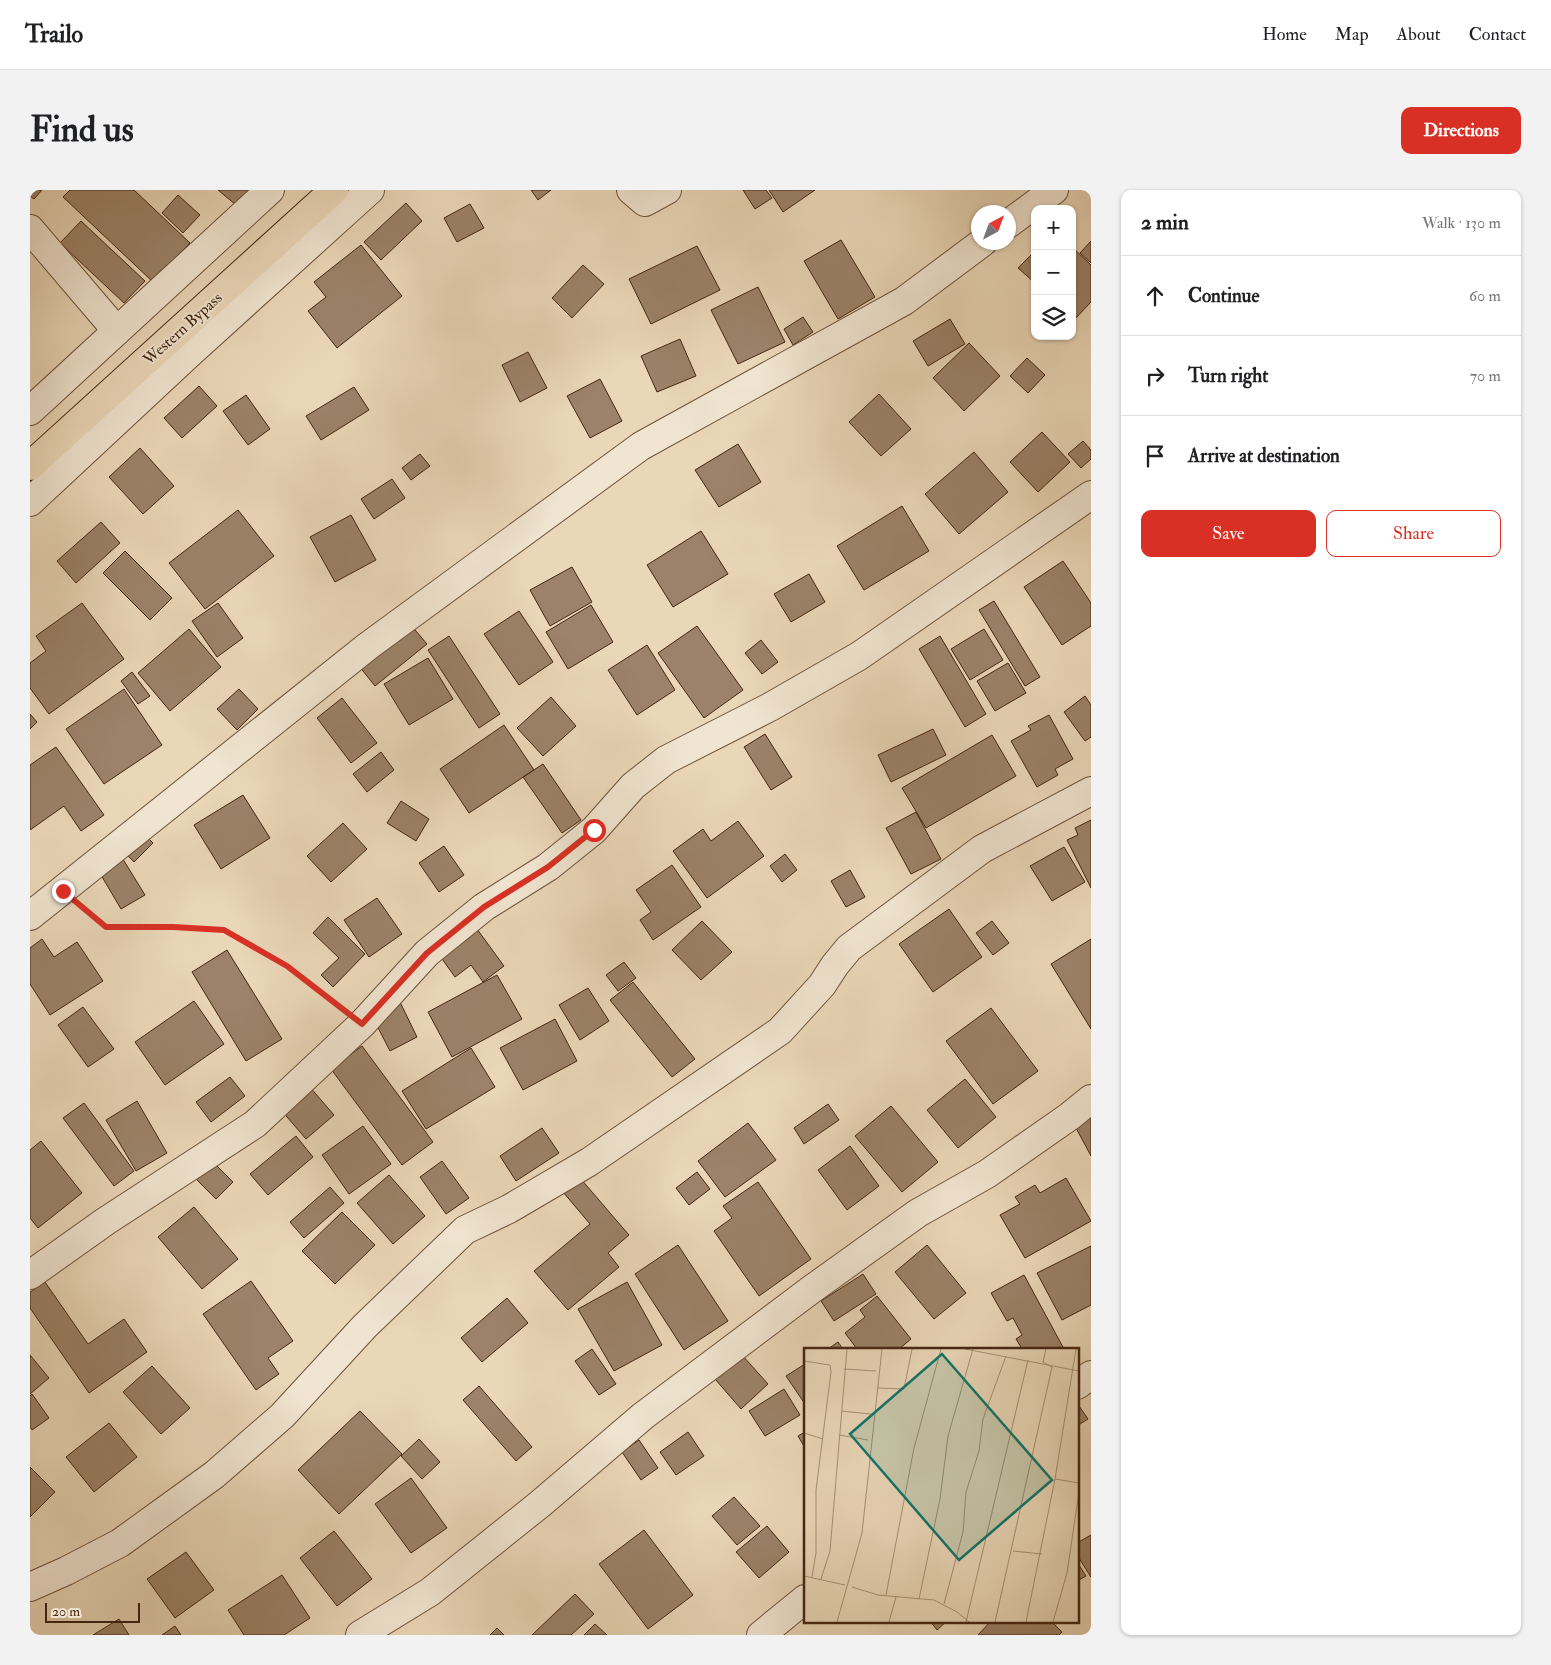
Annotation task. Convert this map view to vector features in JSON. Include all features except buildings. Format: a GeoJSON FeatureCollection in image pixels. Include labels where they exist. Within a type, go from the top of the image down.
{"type":"FeatureCollection","features":[{"type":"Feature","properties":{"kind":"main road","name":"Western Bypass"},"geometry":{"type":"LineString","coordinates":[[30,466],[334,190]]}},
{"type":"Feature","properties":{"kind":"street"},"geometry":{"type":"LineString","coordinates":[[30,411],[270,190]]}},
{"type":"Feature","properties":{"kind":"street"},"geometry":{"type":"LineString","coordinates":[[30,502],[184,358],[370,190]]}},
{"type":"Feature","properties":{"kind":"street"},"geometry":{"type":"LineString","coordinates":[[631,190],[645,202],[667,190]]}},
{"type":"Feature","properties":{"kind":"street"},"geometry":{"type":"LineString","coordinates":[[1016,218],[1054,190]]}},
{"type":"Feature","properties":{"kind":"street"},"geometry":{"type":"LineString","coordinates":[[30,230],[117,331]]}},
{"type":"Feature","properties":{"kind":"street"},"geometry":{"type":"LineString","coordinates":[[30,916],[368,646],[641,446],[904,301],[972,250]]}},
{"type":"Feature","properties":{"kind":"street"},"geometry":{"type":"LineString","coordinates":[[30,1276],[106,1222],[255,1124],[362,1024],[427,953],[484,907],[548,867],[594,830],[633,786],[666,760],[770,708],[859,656],[1091,495]]}},
{"type":"Feature","properties":{"kind":"street"},"geometry":{"type":"LineString","coordinates":[[30,1587],[66,1572],[120,1543],[214,1475],[282,1416],[364,1326],[465,1230],[509,1209],[589,1162],[780,1031],[822,985],[849,948],[982,849],[1091,791]]}},
{"type":"Feature","properties":{"kind":"street"},"geometry":{"type":"LineString","coordinates":[[360,1635],[430,1592],[540,1504],[643,1416],[812,1289],[918,1213],[988,1174],[1091,1099]]}},
{"type":"Feature","properties":{"kind":"street"},"geometry":{"type":"LineString","coordinates":[[1078,1384],[1091,1375]]}},
{"type":"Feature","properties":{"kind":"street"},"geometry":{"type":"LineString","coordinates":[[761,1635],[804,1600]]}},
{"type":"Feature","properties":{"kind":"path"},"geometry":{"type":"LineString","coordinates":[[63,891],[106,927],[173,927],[224,930],[287,966],[362,1024]]}},
{"type":"Feature","properties":{"kind":"route"},"geometry":{"type":"LineString","coordinates":[[63,891],[106,927],[173,927],[224,930],[287,966],[362,1024],[427,953],[484,907],[548,867],[594,830]]}}]}
